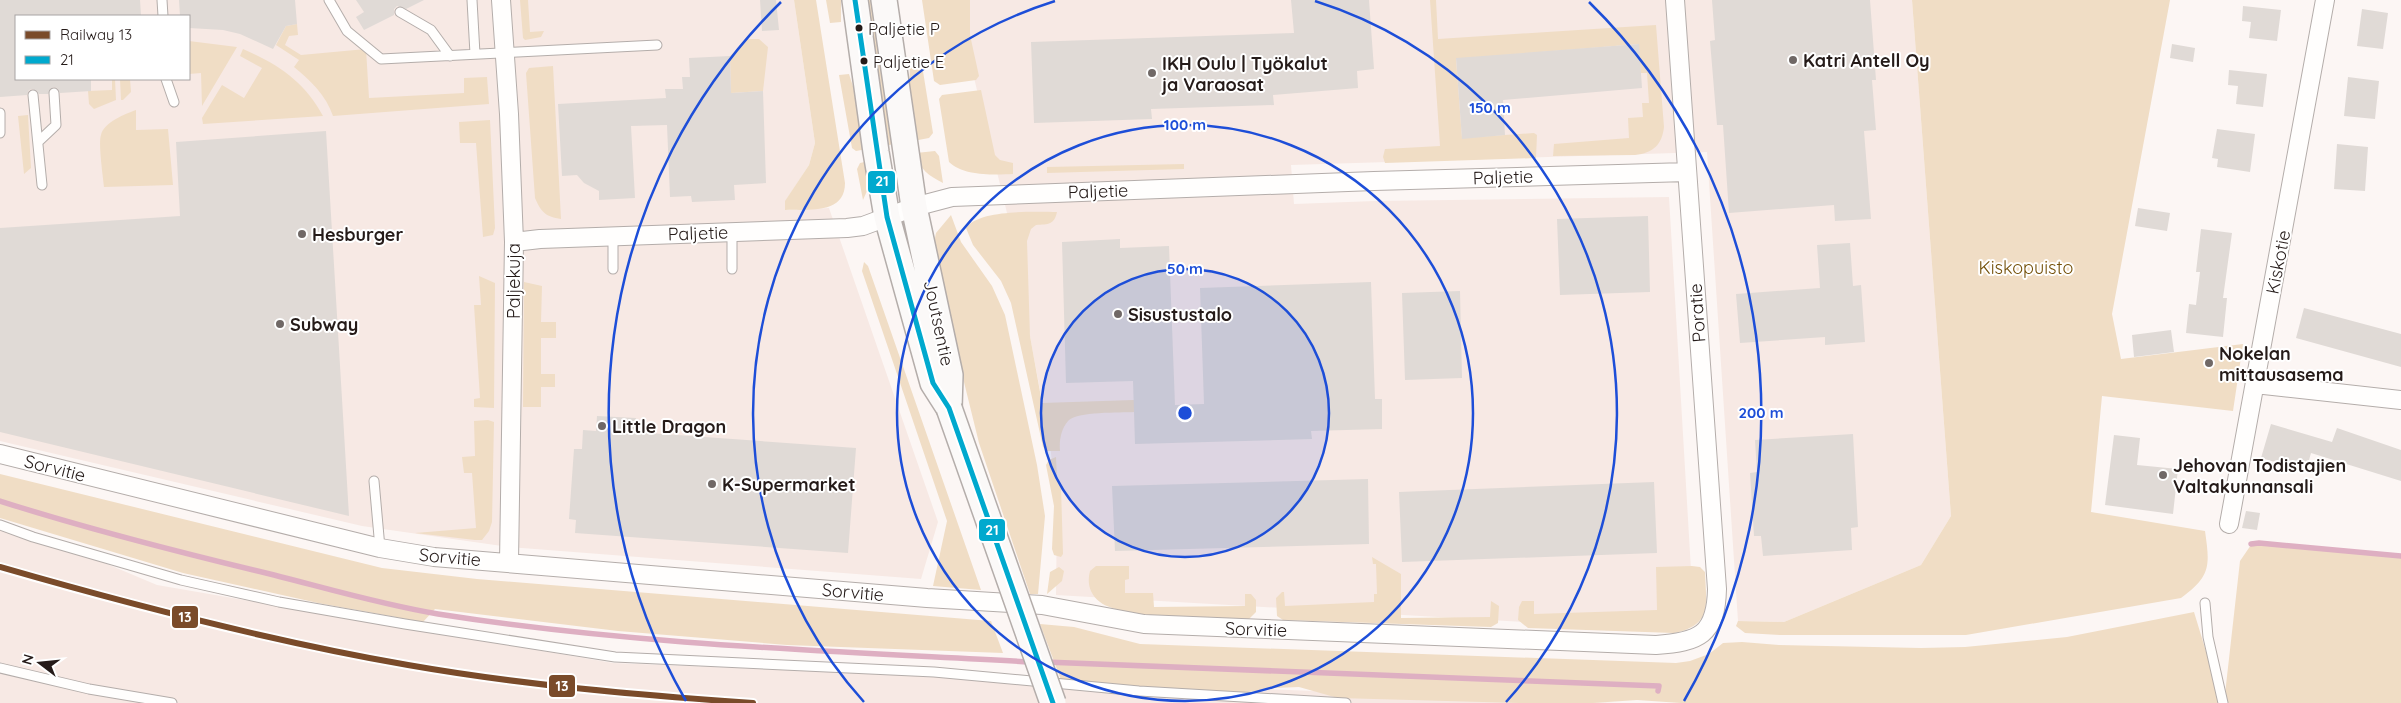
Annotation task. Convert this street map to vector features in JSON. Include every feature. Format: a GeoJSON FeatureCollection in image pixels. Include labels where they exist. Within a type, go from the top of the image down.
{"type":"FeatureCollection","features":[{"type":"Feature","properties":{"kind":"main road","name":"Joutsentie"},"geometry":{"type":"LineString","coordinates":[[854,0],[887,217],[933,382],[949,408]]}},
{"type":"Feature","properties":{"kind":"main road","name":"Joutsentie"},"geometry":{"type":"LineString","coordinates":[[884,0],[914,207],[950,375],[949,408]]}},
{"type":"Feature","properties":{"kind":"main road"},"geometry":{"type":"LineString","coordinates":[[949,408],[1053,703]]}},
{"type":"Feature","properties":{"kind":"street","name":"Paljekuja"},"geometry":{"type":"LineString","coordinates":[[501,0],[514,242],[509,562]]}},
{"type":"Feature","properties":{"kind":"street","name":"Poratie"},"geometry":{"type":"LineString","coordinates":[[1675,0],[1717,589],[1717,611],[1711,624]]}},
{"type":"Feature","properties":{"kind":"street","name":"Kiskotie"},"geometry":{"type":"LineString","coordinates":[[2229,524],[2325,0]]}},
{"type":"Feature","properties":{"kind":"street","name":"Paljetie"},"geometry":{"type":"LineString","coordinates":[[514,242],[540,239],[847,228],[914,207],[961,197],[1374,181],[1687,172]]}},
{"type":"Feature","properties":{"kind":"street"},"geometry":{"type":"LineString","coordinates":[[2255,384],[2401,400]]}},
{"type":"Feature","properties":{"kind":"street","name":"Sorvitie"},"geometry":{"type":"LineString","coordinates":[[0,454],[380,548],[434,557],[919,597],[1042,605],[1144,624],[1656,645],[1683,643],[1696,637],[1711,624]]}},
{"type":"Feature","properties":{"kind":"lane"},"geometry":{"type":"LineString","coordinates":[[162,0],[163,15]]}},
{"type":"Feature","properties":{"kind":"lane"},"geometry":{"type":"LineString","coordinates":[[330,0],[348,31],[381,59],[657,45]]}},
{"type":"Feature","properties":{"kind":"lane"},"geometry":{"type":"LineString","coordinates":[[472,0],[475,54]]}},
{"type":"Feature","properties":{"kind":"lane"},"geometry":{"type":"LineString","coordinates":[[400,12],[431,30],[450,56]]}},
{"type":"Feature","properties":{"kind":"lane"},"geometry":{"type":"LineString","coordinates":[[166,80],[174,102]]}},
{"type":"Feature","properties":{"kind":"lane"},"geometry":{"type":"LineString","coordinates":[[38,142],[56,124],[54,93]]}},
{"type":"Feature","properties":{"kind":"lane"},"geometry":{"type":"LineString","coordinates":[[33,95],[42,185]]}},
{"type":"Feature","properties":{"kind":"lane"},"geometry":{"type":"LineString","coordinates":[[0,113],[0,133]]}},
{"type":"Feature","properties":{"kind":"lane"},"geometry":{"type":"LineString","coordinates":[[732,232],[732,269]]}},
{"type":"Feature","properties":{"kind":"lane"},"geometry":{"type":"LineString","coordinates":[[613,236],[613,269]]}},
{"type":"Feature","properties":{"kind":"lane"},"geometry":{"type":"LineString","coordinates":[[374,481],[380,548]]}},
{"type":"Feature","properties":{"kind":"lane"},"geometry":{"type":"LineString","coordinates":[[0,525],[33,537],[181,580],[270,600],[404,624],[614,657],[934,672],[1139,691],[1346,703]]}},
{"type":"Feature","properties":{"kind":"lane"},"geometry":{"type":"LineString","coordinates":[[2205,603],[2208,637],[2223,703]]}},
{"type":"Feature","properties":{"kind":"lane"},"geometry":{"type":"LineString","coordinates":[[0,668],[89,689],[172,703]]}},
{"type":"Feature","properties":{"kind":"shaded area"},"geometry":{"type":"Polygon","coordinates":[[[0,0],[794,0],[815,143],[809,165],[786,200],[785,210],[829,208],[938,522],[921,579],[509,547],[362,526],[0,441],[0,0]]]}},
{"type":"Feature","properties":{"kind":"shaded area"},"geometry":{"type":"Polygon","coordinates":[[[955,0],[1912,0],[1951,516],[1921,565],[1784,622],[1738,621],[1707,152],[1291,165],[1294,204],[1669,197],[1694,621],[1524,622],[1056,595],[1057,509],[1050,444],[1007,213],[955,0]]]}},
{"type":"Feature","properties":{"kind":"shaded area"},"geometry":{"type":"Polygon","coordinates":[[[0,519],[157,585],[613,663],[1615,703],[0,703],[0,519]]]}},
{"type":"Feature","properties":{"kind":"green space"},"geometry":{"type":"Polygon","coordinates":[[[520,0],[528,0],[530,32],[544,31],[541,37],[525,40],[523,38],[520,0]]]}},
{"type":"Feature","properties":{"kind":"green space"},"geometry":{"type":"Polygon","coordinates":[[[794,0],[816,0],[845,183],[839,201],[832,205],[824,208],[785,210],[785,201],[809,165],[815,143],[794,0]]]}},
{"type":"Feature","properties":{"kind":"green space"},"geometry":{"type":"Polygon","coordinates":[[[826,0],[841,0],[841,22],[830,23],[826,0]]]}},
{"type":"Feature","properties":{"kind":"green space"},"geometry":{"type":"Polygon","coordinates":[[[867,0],[879,0],[898,143],[889,145],[867,0]]]}},
{"type":"Feature","properties":{"kind":"green space"},"geometry":{"type":"Polygon","coordinates":[[[922,0],[970,0],[970,35],[979,76],[976,80],[940,85],[934,81],[922,0]]]}},
{"type":"Feature","properties":{"kind":"green space"},"geometry":{"type":"Polygon","coordinates":[[[1430,0],[1436,0],[1438,39],[1656,25],[1664,127],[1659,143],[1652,150],[1635,155],[1553,156],[1554,144],[1629,138],[1628,118],[1643,117],[1642,103],[1649,103],[1647,73],[1641,73],[1638,44],[1456,59],[1462,138],[1534,133],[1537,135],[1536,158],[1385,163],[1383,157],[1385,149],[1440,146],[1430,0]]]}},
{"type":"Feature","properties":{"kind":"green space","name":"Kiskopuisto"},"geometry":{"type":"Polygon","coordinates":[[[1912,0],[2170,0],[2112,314],[2121,359],[2243,344],[2233,411],[2102,396],[2091,512],[2205,531],[2208,553],[2206,569],[2198,583],[2181,598],[1966,635],[1780,635],[1745,633],[1736,626],[1738,621],[1784,622],[1921,565],[1951,516],[1912,0]]]}},
{"type":"Feature","properties":{"kind":"green space"},"geometry":{"type":"Polygon","coordinates":[[[297,24],[298,35],[289,36],[285,45],[301,55],[366,49],[369,98],[464,93],[464,78],[487,77],[489,104],[333,116],[317,88],[294,67],[299,60],[276,45],[286,26],[297,24]]]}},
{"type":"Feature","properties":{"kind":"green space"},"geometry":{"type":"Polygon","coordinates":[[[748,39],[759,39],[768,47],[763,91],[731,93],[730,56],[748,39]]]}},
{"type":"Feature","properties":{"kind":"green space"},"geometry":{"type":"Polygon","coordinates":[[[190,41],[237,47],[202,106],[201,73],[190,74],[190,41]]]}},
{"type":"Feature","properties":{"kind":"green space"},"geometry":{"type":"Polygon","coordinates":[[[243,49],[268,61],[289,75],[308,93],[323,116],[203,124],[202,118],[222,85],[244,98],[262,68],[240,56],[243,49]]]}},
{"type":"Feature","properties":{"kind":"green space"},"geometry":{"type":"Polygon","coordinates":[[[921,59],[933,133],[929,138],[913,141],[909,102],[910,60],[921,59]]]}},
{"type":"Feature","properties":{"kind":"green space"},"geometry":{"type":"Polygon","coordinates":[[[553,66],[561,219],[551,217],[545,213],[539,207],[535,198],[526,73],[529,68],[553,66]]]}},
{"type":"Feature","properties":{"kind":"green space"},"geometry":{"type":"Polygon","coordinates":[[[849,74],[862,114],[867,149],[856,151],[852,148],[839,75],[849,74]]]}},
{"type":"Feature","properties":{"kind":"green space"},"geometry":{"type":"Polygon","coordinates":[[[112,80],[115,80],[116,100],[94,109],[89,104],[88,91],[112,90],[112,80]]]}},
{"type":"Feature","properties":{"kind":"green space"},"geometry":{"type":"Polygon","coordinates":[[[120,80],[130,80],[131,92],[121,100],[120,80]]]}},
{"type":"Feature","properties":{"kind":"green space"},"geometry":{"type":"Polygon","coordinates":[[[981,90],[995,155],[1000,160],[1013,163],[1013,174],[970,172],[955,167],[949,162],[939,99],[942,95],[981,90]]]}},
{"type":"Feature","properties":{"kind":"green space"},"geometry":{"type":"Polygon","coordinates":[[[136,110],[136,130],[168,129],[173,185],[104,187],[100,145],[103,130],[110,122],[136,110]]]}},
{"type":"Feature","properties":{"kind":"green space"},"geometry":{"type":"Polygon","coordinates":[[[28,115],[31,168],[24,174],[18,116],[28,115]]]}},
{"type":"Feature","properties":{"kind":"green space"},"geometry":{"type":"Polygon","coordinates":[[[490,120],[495,228],[493,235],[483,237],[476,143],[460,143],[459,122],[490,120]]]}},
{"type":"Feature","properties":{"kind":"green space"},"geometry":{"type":"Polygon","coordinates":[[[935,151],[939,156],[943,183],[925,171],[917,159],[916,153],[935,151]]]}},
{"type":"Feature","properties":{"kind":"green space"},"geometry":{"type":"Polygon","coordinates":[[[869,161],[870,184],[863,200],[857,169],[860,163],[869,161]]]}},
{"type":"Feature","properties":{"kind":"green space"},"geometry":{"type":"Polygon","coordinates":[[[1184,164],[1184,169],[1047,173],[1047,167],[1184,164]]]}},
{"type":"Feature","properties":{"kind":"green space"},"geometry":{"type":"Polygon","coordinates":[[[1022,212],[1057,212],[1052,222],[1036,225],[1031,229],[1027,241],[1030,336],[1042,403],[1134,400],[1134,412],[1089,414],[1073,418],[1068,421],[1062,431],[1060,451],[1047,451],[1043,447],[1011,303],[1001,281],[973,245],[966,228],[983,217],[1022,212]]]}},
{"type":"Feature","properties":{"kind":"green space"},"geometry":{"type":"Polygon","coordinates":[[[951,215],[961,242],[992,286],[1005,315],[1037,465],[1045,516],[1038,594],[1030,594],[979,443],[932,252],[936,233],[951,215]]]}},
{"type":"Feature","properties":{"kind":"green space"},"geometry":{"type":"Polygon","coordinates":[[[864,262],[868,266],[981,590],[933,586],[947,521],[862,271],[864,262]]]}},
{"type":"Feature","properties":{"kind":"green space"},"geometry":{"type":"Polygon","coordinates":[[[479,276],[495,283],[494,408],[474,407],[474,399],[480,398],[474,305],[481,305],[479,276]]]}},
{"type":"Feature","properties":{"kind":"green space"},"geometry":{"type":"Polygon","coordinates":[[[524,282],[542,286],[541,322],[556,322],[556,338],[541,338],[541,374],[555,374],[555,387],[541,387],[541,407],[523,407],[524,282]]]}},
{"type":"Feature","properties":{"kind":"green space"},"geometry":{"type":"Polygon","coordinates":[[[488,420],[494,422],[492,522],[489,531],[482,540],[415,533],[476,528],[472,473],[464,473],[462,457],[475,456],[474,421],[488,420]]]}},
{"type":"Feature","properties":{"kind":"green space"},"geometry":{"type":"Polygon","coordinates":[[[1056,457],[1057,478],[1061,487],[1063,554],[1061,557],[1054,555],[1052,549],[1054,506],[1046,465],[1049,460],[1056,457]]]}},
{"type":"Feature","properties":{"kind":"green space"},"geometry":{"type":"Polygon","coordinates":[[[0,474],[382,568],[477,579],[991,621],[1003,653],[787,645],[618,631],[435,609],[423,622],[318,603],[183,573],[0,518],[0,474]]]}},
{"type":"Feature","properties":{"kind":"green space"},"geometry":{"type":"Polygon","coordinates":[[[2253,542],[2401,555],[2401,703],[2228,703],[2225,694],[2240,561],[2253,542]]]}},
{"type":"Feature","properties":{"kind":"green space"},"geometry":{"type":"Polygon","coordinates":[[[1372,557],[1401,574],[1401,618],[1490,617],[1491,601],[1499,606],[1498,623],[1491,627],[1283,620],[1277,616],[1276,598],[1282,592],[1284,592],[1285,606],[1374,602],[1374,594],[1377,594],[1376,564],[1373,564],[1372,557]]]}},
{"type":"Feature","properties":{"kind":"green space"},"geometry":{"type":"Polygon","coordinates":[[[1096,566],[1129,566],[1129,579],[1125,580],[1125,593],[1153,593],[1154,607],[1245,606],[1245,594],[1251,594],[1256,600],[1256,612],[1249,619],[1194,618],[1149,615],[1112,608],[1096,599],[1091,592],[1089,575],[1090,571],[1096,566]]]}},
{"type":"Feature","properties":{"kind":"green space"},"geometry":{"type":"Polygon","coordinates":[[[1059,567],[1064,571],[1062,581],[1047,594],[1050,572],[1059,567]]]}},
{"type":"Feature","properties":{"kind":"green space"},"geometry":{"type":"Polygon","coordinates":[[[1656,567],[1700,567],[1705,572],[1706,603],[1705,612],[1701,619],[1687,629],[1674,633],[1528,628],[1518,620],[1519,607],[1522,601],[1534,601],[1534,614],[1657,610],[1656,567]]]}},
{"type":"Feature","properties":{"kind":"green space"},"geometry":{"type":"Polygon","coordinates":[[[2194,612],[2218,691],[2218,703],[1681,703],[1637,700],[1593,703],[1519,703],[1338,698],[1299,687],[1274,688],[1242,693],[1140,688],[1061,680],[1040,624],[1074,627],[1140,644],[1676,663],[1690,661],[1709,654],[1723,643],[1921,648],[1965,647],[2067,637],[2194,612]]]}},
{"type":"Feature","properties":{"kind":"building"},"geometry":{"type":"Polygon","coordinates":[[[0,0],[140,0],[141,15],[15,15],[15,80],[91,80],[91,91],[60,93],[57,88],[53,87],[48,94],[39,94],[33,89],[29,90],[27,95],[0,97],[0,0]]]}},
{"type":"Feature","properties":{"kind":"building"},"geometry":{"type":"Polygon","coordinates":[[[179,0],[295,0],[297,24],[286,26],[273,49],[240,34],[223,30],[190,28],[190,15],[180,15],[179,0]]]}},
{"type":"Feature","properties":{"kind":"building"},"geometry":{"type":"Polygon","coordinates":[[[356,0],[424,0],[406,9],[397,6],[394,9],[394,15],[364,30],[356,17],[364,12],[356,0]]]}},
{"type":"Feature","properties":{"kind":"building"},"geometry":{"type":"Polygon","coordinates":[[[760,0],[776,0],[779,30],[762,31],[760,0]]]}},
{"type":"Feature","properties":{"kind":"building","name":"IKH Oulu | Työkalut ja Varaosat"},"geometry":{"type":"Polygon","coordinates":[[[1291,0],[1369,0],[1374,69],[1357,71],[1358,88],[1273,95],[1274,105],[1151,109],[1152,119],[1034,123],[1031,42],[1294,33],[1291,0]]]}},
{"type":"Feature","properties":{"kind":"building","name":"Katri Antell Oy"},"geometry":{"type":"Polygon","coordinates":[[[1712,0],[1870,0],[1876,80],[1872,80],[1876,130],[1864,131],[1871,219],[1835,221],[1834,205],[1729,213],[1723,125],[1717,125],[1710,41],[1715,40],[1712,0]]]}},
{"type":"Feature","properties":{"kind":"building"},"geometry":{"type":"Polygon","coordinates":[[[2243,6],[2281,10],[2277,41],[2249,38],[2251,22],[2242,21],[2243,6]]]}},
{"type":"Feature","properties":{"kind":"building"},"geometry":{"type":"Polygon","coordinates":[[[2362,9],[2388,13],[2383,49],[2357,46],[2362,9]]]}},
{"type":"Feature","properties":{"kind":"building"},"geometry":{"type":"Polygon","coordinates":[[[1639,44],[1642,88],[1503,100],[1505,135],[1462,139],[1456,58],[1639,44]]]}},
{"type":"Feature","properties":{"kind":"building"},"geometry":{"type":"Polygon","coordinates":[[[2172,44],[2195,48],[2193,62],[2170,58],[2172,44]]]}},
{"type":"Feature","properties":{"kind":"building"},"geometry":{"type":"Polygon","coordinates":[[[730,56],[731,93],[763,91],[766,183],[734,185],[735,200],[692,202],[691,196],[670,197],[667,125],[631,126],[635,198],[599,200],[599,191],[584,183],[577,175],[562,176],[558,104],[666,98],[665,89],[683,89],[682,77],[690,77],[689,58],[730,56]]]}},
{"type":"Feature","properties":{"kind":"building"},"geometry":{"type":"Polygon","coordinates":[[[2229,70],[2267,74],[2263,107],[2236,104],[2238,86],[2228,85],[2229,70]]]}},
{"type":"Feature","properties":{"kind":"building"},"geometry":{"type":"Polygon","coordinates":[[[2348,77],[2379,81],[2375,119],[2344,116],[2348,77]]]}},
{"type":"Feature","properties":{"kind":"building"},"geometry":{"type":"Polygon","coordinates":[[[2217,129],[2255,134],[2250,172],[2217,167],[2218,159],[2212,158],[2217,129]]]}},
{"type":"Feature","properties":{"kind":"building"},"geometry":{"type":"Polygon","coordinates":[[[326,131],[349,516],[0,432],[0,228],[180,216],[176,142],[326,131]]]}},
{"type":"Feature","properties":{"kind":"building"},"geometry":{"type":"Polygon","coordinates":[[[2337,144],[2368,147],[2365,191],[2334,189],[2337,144]]]}},
{"type":"Feature","properties":{"kind":"building"},"geometry":{"type":"Polygon","coordinates":[[[2138,208],[2170,213],[2167,231],[2135,226],[2138,208]]]}},
{"type":"Feature","properties":{"kind":"building"},"geometry":{"type":"Polygon","coordinates":[[[1648,216],[1650,292],[1560,295],[1557,219],[1648,216]]]}},
{"type":"Feature","properties":{"kind":"building"},"geometry":{"type":"Polygon","coordinates":[[[2201,229],[2232,233],[2223,298],[2227,298],[2223,337],[2186,333],[2189,304],[2196,305],[2200,272],[2196,272],[2201,229]]]}},
{"type":"Feature","properties":{"kind":"building"},"geometry":{"type":"Polygon","coordinates":[[[1120,239],[1120,248],[1169,246],[1175,405],[1204,404],[1200,288],[1371,282],[1375,399],[1382,399],[1382,429],[1311,431],[1312,439],[1135,444],[1133,381],[1066,383],[1062,242],[1120,239]]]}},
{"type":"Feature","properties":{"kind":"building"},"geometry":{"type":"Polygon","coordinates":[[[1850,243],[1853,286],[1861,285],[1865,342],[1825,345],[1825,337],[1740,343],[1736,294],[1820,288],[1817,245],[1850,243]]]}},
{"type":"Feature","properties":{"kind":"building"},"geometry":{"type":"Polygon","coordinates":[[[1460,291],[1462,378],[1405,380],[1402,293],[1460,291]]]}},
{"type":"Feature","properties":{"kind":"building"},"geometry":{"type":"Polygon","coordinates":[[[2304,308],[2401,334],[2401,367],[2296,338],[2304,308]]]}},
{"type":"Feature","properties":{"kind":"building"},"geometry":{"type":"Polygon","coordinates":[[[2171,330],[2174,352],[2134,357],[2132,335],[2171,330]]]}},
{"type":"Feature","properties":{"kind":"building","name":"K-Supermarket"},"geometry":{"type":"Polygon","coordinates":[[[597,416],[636,418],[635,432],[856,448],[848,553],[575,533],[576,520],[569,519],[574,449],[582,449],[583,430],[596,431],[597,416]]]}},
{"type":"Feature","properties":{"kind":"building"},"geometry":{"type":"Polygon","coordinates":[[[2271,424],[2332,442],[2337,428],[2401,450],[2401,481],[2311,453],[2306,471],[2261,458],[2271,424]]]}},
{"type":"Feature","properties":{"kind":"building"},"geometry":{"type":"Polygon","coordinates":[[[1853,434],[1858,527],[1851,528],[1852,550],[1763,556],[1761,536],[1754,536],[1750,473],[1757,472],[1755,440],[1853,434]]]}},
{"type":"Feature","properties":{"kind":"building","name":"Jehovan Todistajien Valtakunnansali"},"geometry":{"type":"Polygon","coordinates":[[[2114,435],[2140,438],[2137,465],[2178,469],[2173,514],[2105,505],[2114,435]]]}},
{"type":"Feature","properties":{"kind":"building"},"geometry":{"type":"Polygon","coordinates":[[[1368,479],[1369,544],[1115,551],[1112,486],[1368,479]]]}},
{"type":"Feature","properties":{"kind":"building"},"geometry":{"type":"Polygon","coordinates":[[[1654,482],[1657,553],[1402,562],[1399,492],[1654,482]]]}},
{"type":"Feature","properties":{"kind":"building"},"geometry":{"type":"Polygon","coordinates":[[[2246,511],[2260,513],[2257,530],[2242,528],[2246,511]]]}},
{"type":"Feature","properties":{"kind":"waterway"},"geometry":{"type":"LineString","coordinates":[[0,501],[171,550],[376,601],[438,614],[585,633],[734,646],[1031,662]]}},
{"type":"Feature","properties":{"kind":"waterway"},"geometry":{"type":"LineString","coordinates":[[2251,544],[2259,543],[2401,556]]}},
{"type":"Feature","properties":{"kind":"waterway"},"geometry":{"type":"LineString","coordinates":[[1045,662],[1659,686],[1658,691]]}},
{"type":"Feature","properties":{"kind":"rail line","name":"13"},"geometry":{"type":"LineString","coordinates":[[0,567],[203,622],[305,645],[408,665],[580,688],[753,703]]}},
{"type":"Feature","properties":{"kind":"transit line","name":"21"},"geometry":{"type":"LineString","coordinates":[[855,0],[887,217],[933,383],[949,408],[1053,703]]}},
{"type":"Feature","properties":{"kind":"place","name":"Paljetie P"},"geometry":{"type":"Point","coordinates":[859,28]}},
{"type":"Feature","properties":{"kind":"place","name":"Katri Antell Oy"},"geometry":{"type":"Point","coordinates":[1793,60]}},
{"type":"Feature","properties":{"kind":"place","name":"Paljetie E"},"geometry":{"type":"Point","coordinates":[864,61]}},
{"type":"Feature","properties":{"kind":"place","name":"IKH Oulu | Työkalut ja Varaosat"},"geometry":{"type":"Point","coordinates":[1152,73]}},
{"type":"Feature","properties":{"kind":"place","name":"Hesburger"},"geometry":{"type":"Point","coordinates":[302,234]}},
{"type":"Feature","properties":{"kind":"place","name":"Sisustustalo"},"geometry":{"type":"Point","coordinates":[1118,314]}},
{"type":"Feature","properties":{"kind":"place","name":"Subway"},"geometry":{"type":"Point","coordinates":[280,324]}},
{"type":"Feature","properties":{"kind":"place","name":"Nokelan mittausasema"},"geometry":{"type":"Point","coordinates":[2209,363]}},
{"type":"Feature","properties":{"kind":"place","name":"Little Dragon"},"geometry":{"type":"Point","coordinates":[602,426]}},
{"type":"Feature","properties":{"kind":"place","name":"Jehovan Todistajien Valtakunnansali"},"geometry":{"type":"Point","coordinates":[2163,475]}},
{"type":"Feature","properties":{"kind":"place","name":"K-Supermarket"},"geometry":{"type":"Point","coordinates":[712,484]}}]}
